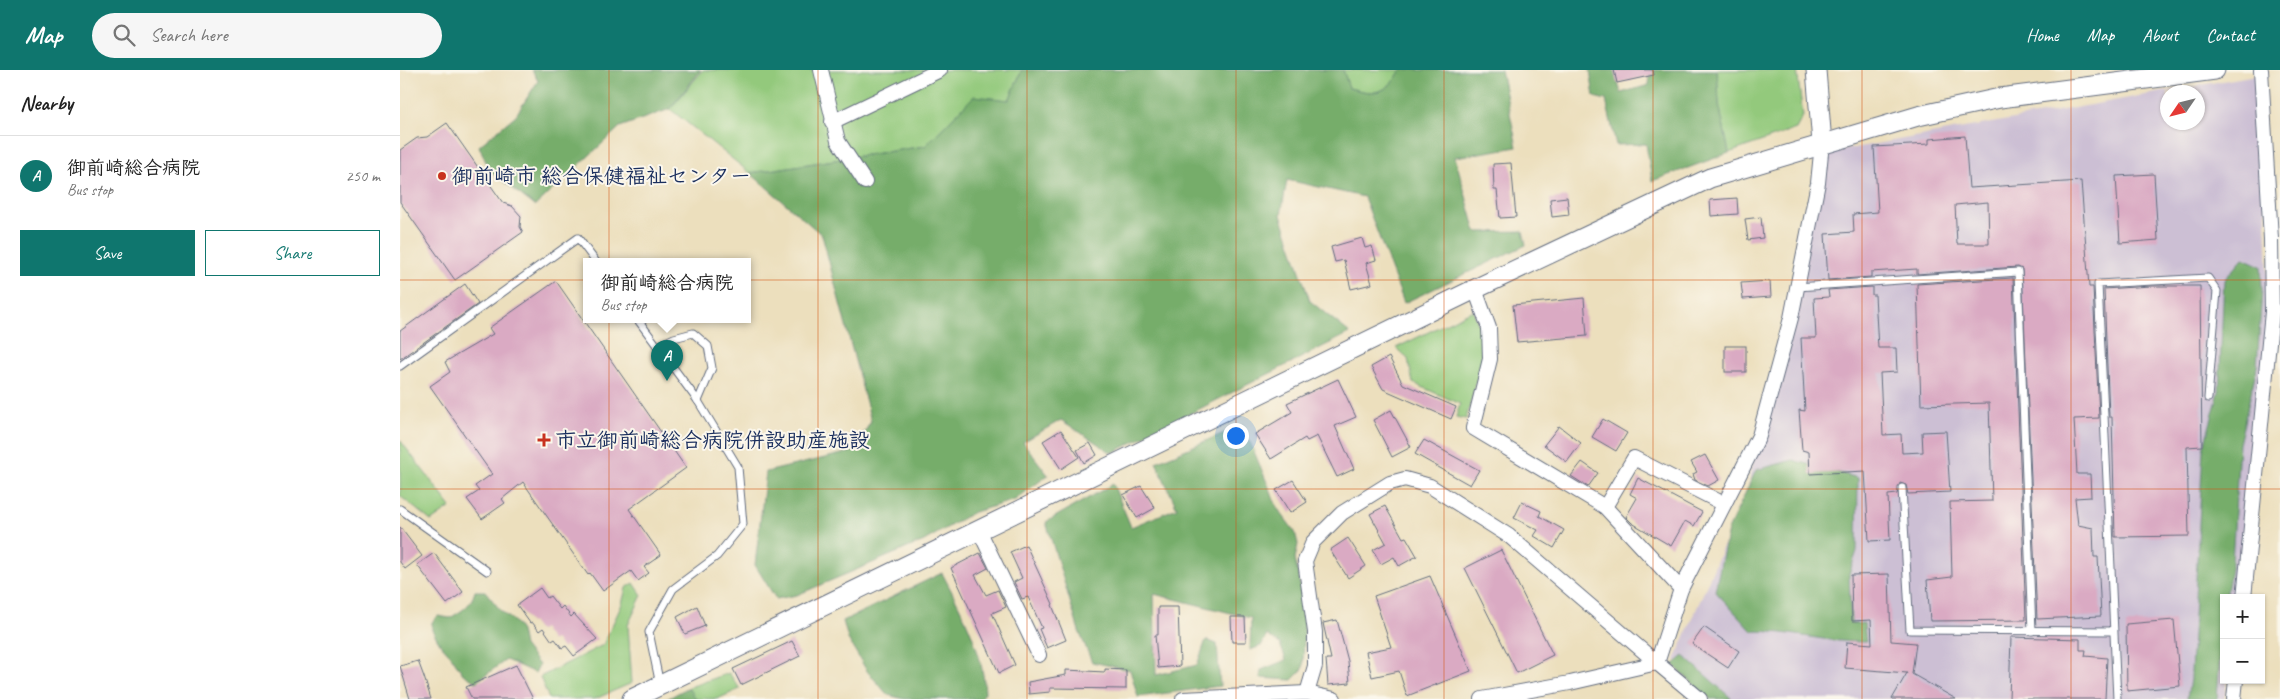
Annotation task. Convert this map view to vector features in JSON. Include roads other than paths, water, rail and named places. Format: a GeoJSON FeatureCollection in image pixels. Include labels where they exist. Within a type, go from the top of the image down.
{"type":"FeatureCollection","features":[{"type":"Feature","properties":{"kind":"street"},"geometry":{"type":"LineString","coordinates":[[820,70],[838,141],[865,182]]}},
{"type":"Feature","properties":{"kind":"street"},"geometry":{"type":"LineString","coordinates":[[832,122],[940,70]]}},
{"type":"Feature","properties":{"kind":"street"},"geometry":{"type":"LineString","coordinates":[[1656,662],[1681,589],[1760,436],[1797,287],[1818,183],[1822,144],[1816,70]]}},
{"type":"Feature","properties":{"kind":"street"},"geometry":{"type":"LineString","coordinates":[[632,699],[1475,289],[1710,178],[1918,116],[2000,98],[2215,70]]}},
{"type":"Feature","properties":{"kind":"street"},"geometry":{"type":"LineString","coordinates":[[2244,594],[2272,312],[2271,239],[2260,70]]}},
{"type":"Feature","properties":{"kind":"street"},"geometry":{"type":"LineString","coordinates":[[1475,289],[1489,328],[1490,359],[1473,428],[1605,508],[1681,589]]}},
{"type":"Feature","properties":{"kind":"street"},"geometry":{"type":"LineString","coordinates":[[1605,508],[1634,458],[1724,504]]}},
{"type":"Feature","properties":{"kind":"street"},"geometry":{"type":"LineString","coordinates":[[1183,699],[1321,697],[1305,561],[1313,542],[1342,513],[1390,483],[1405,479],[1430,486],[1509,536],[1700,699]]}},
{"type":"Feature","properties":{"kind":"street"},"geometry":{"type":"LineString","coordinates":[[979,530],[1038,654]]}},
{"type":"Feature","properties":{"kind":"street"},"geometry":{"type":"LineString","coordinates":[[1482,699],[1570,683],[1656,662]]}},
{"type":"Feature","properties":{"kind":"street"},"geometry":{"type":"LineString","coordinates":[[2234,699],[2236,684]]}},
{"type":"Feature","properties":{"kind":"lane"},"geometry":{"type":"LineString","coordinates":[[400,366],[578,238],[593,258]]}},
{"type":"Feature","properties":{"kind":"lane"},"geometry":{"type":"LineString","coordinates":[[1797,287],[2018,272],[2032,631]]}},
{"type":"Feature","properties":{"kind":"lane"},"geometry":{"type":"LineString","coordinates":[[2117,699],[2098,284],[2208,278],[2217,291],[2208,398]]}},
{"type":"Feature","properties":{"kind":"lane"},"geometry":{"type":"LineString","coordinates":[[640,323],[698,401],[738,467],[744,524],[717,556],[673,589],[649,632],[660,686]]}},
{"type":"Feature","properties":{"kind":"lane"},"geometry":{"type":"LineString","coordinates":[[658,346],[674,338],[693,333],[708,346],[712,368],[698,401]]}},
{"type":"Feature","properties":{"kind":"lane"},"geometry":{"type":"LineString","coordinates":[[1902,488],[1910,630],[2113,631]]}},
{"type":"Feature","properties":{"kind":"lane"},"geometry":{"type":"LineString","coordinates":[[400,509],[487,571]]}},
{"type":"Feature","properties":{"kind":"place","name":"御前崎市 総合保健福祉センター"},"geometry":{"type":"Point","coordinates":[442,176]}},
{"type":"Feature","properties":{"kind":"place","name":"御前崎総合病院"},"geometry":{"type":"Point","coordinates":[667,381]}},
{"type":"Feature","properties":{"kind":"place","name":"市立御前崎総合病院併設助産施設"},"geometry":{"type":"Point","coordinates":[544,440]}}]}
